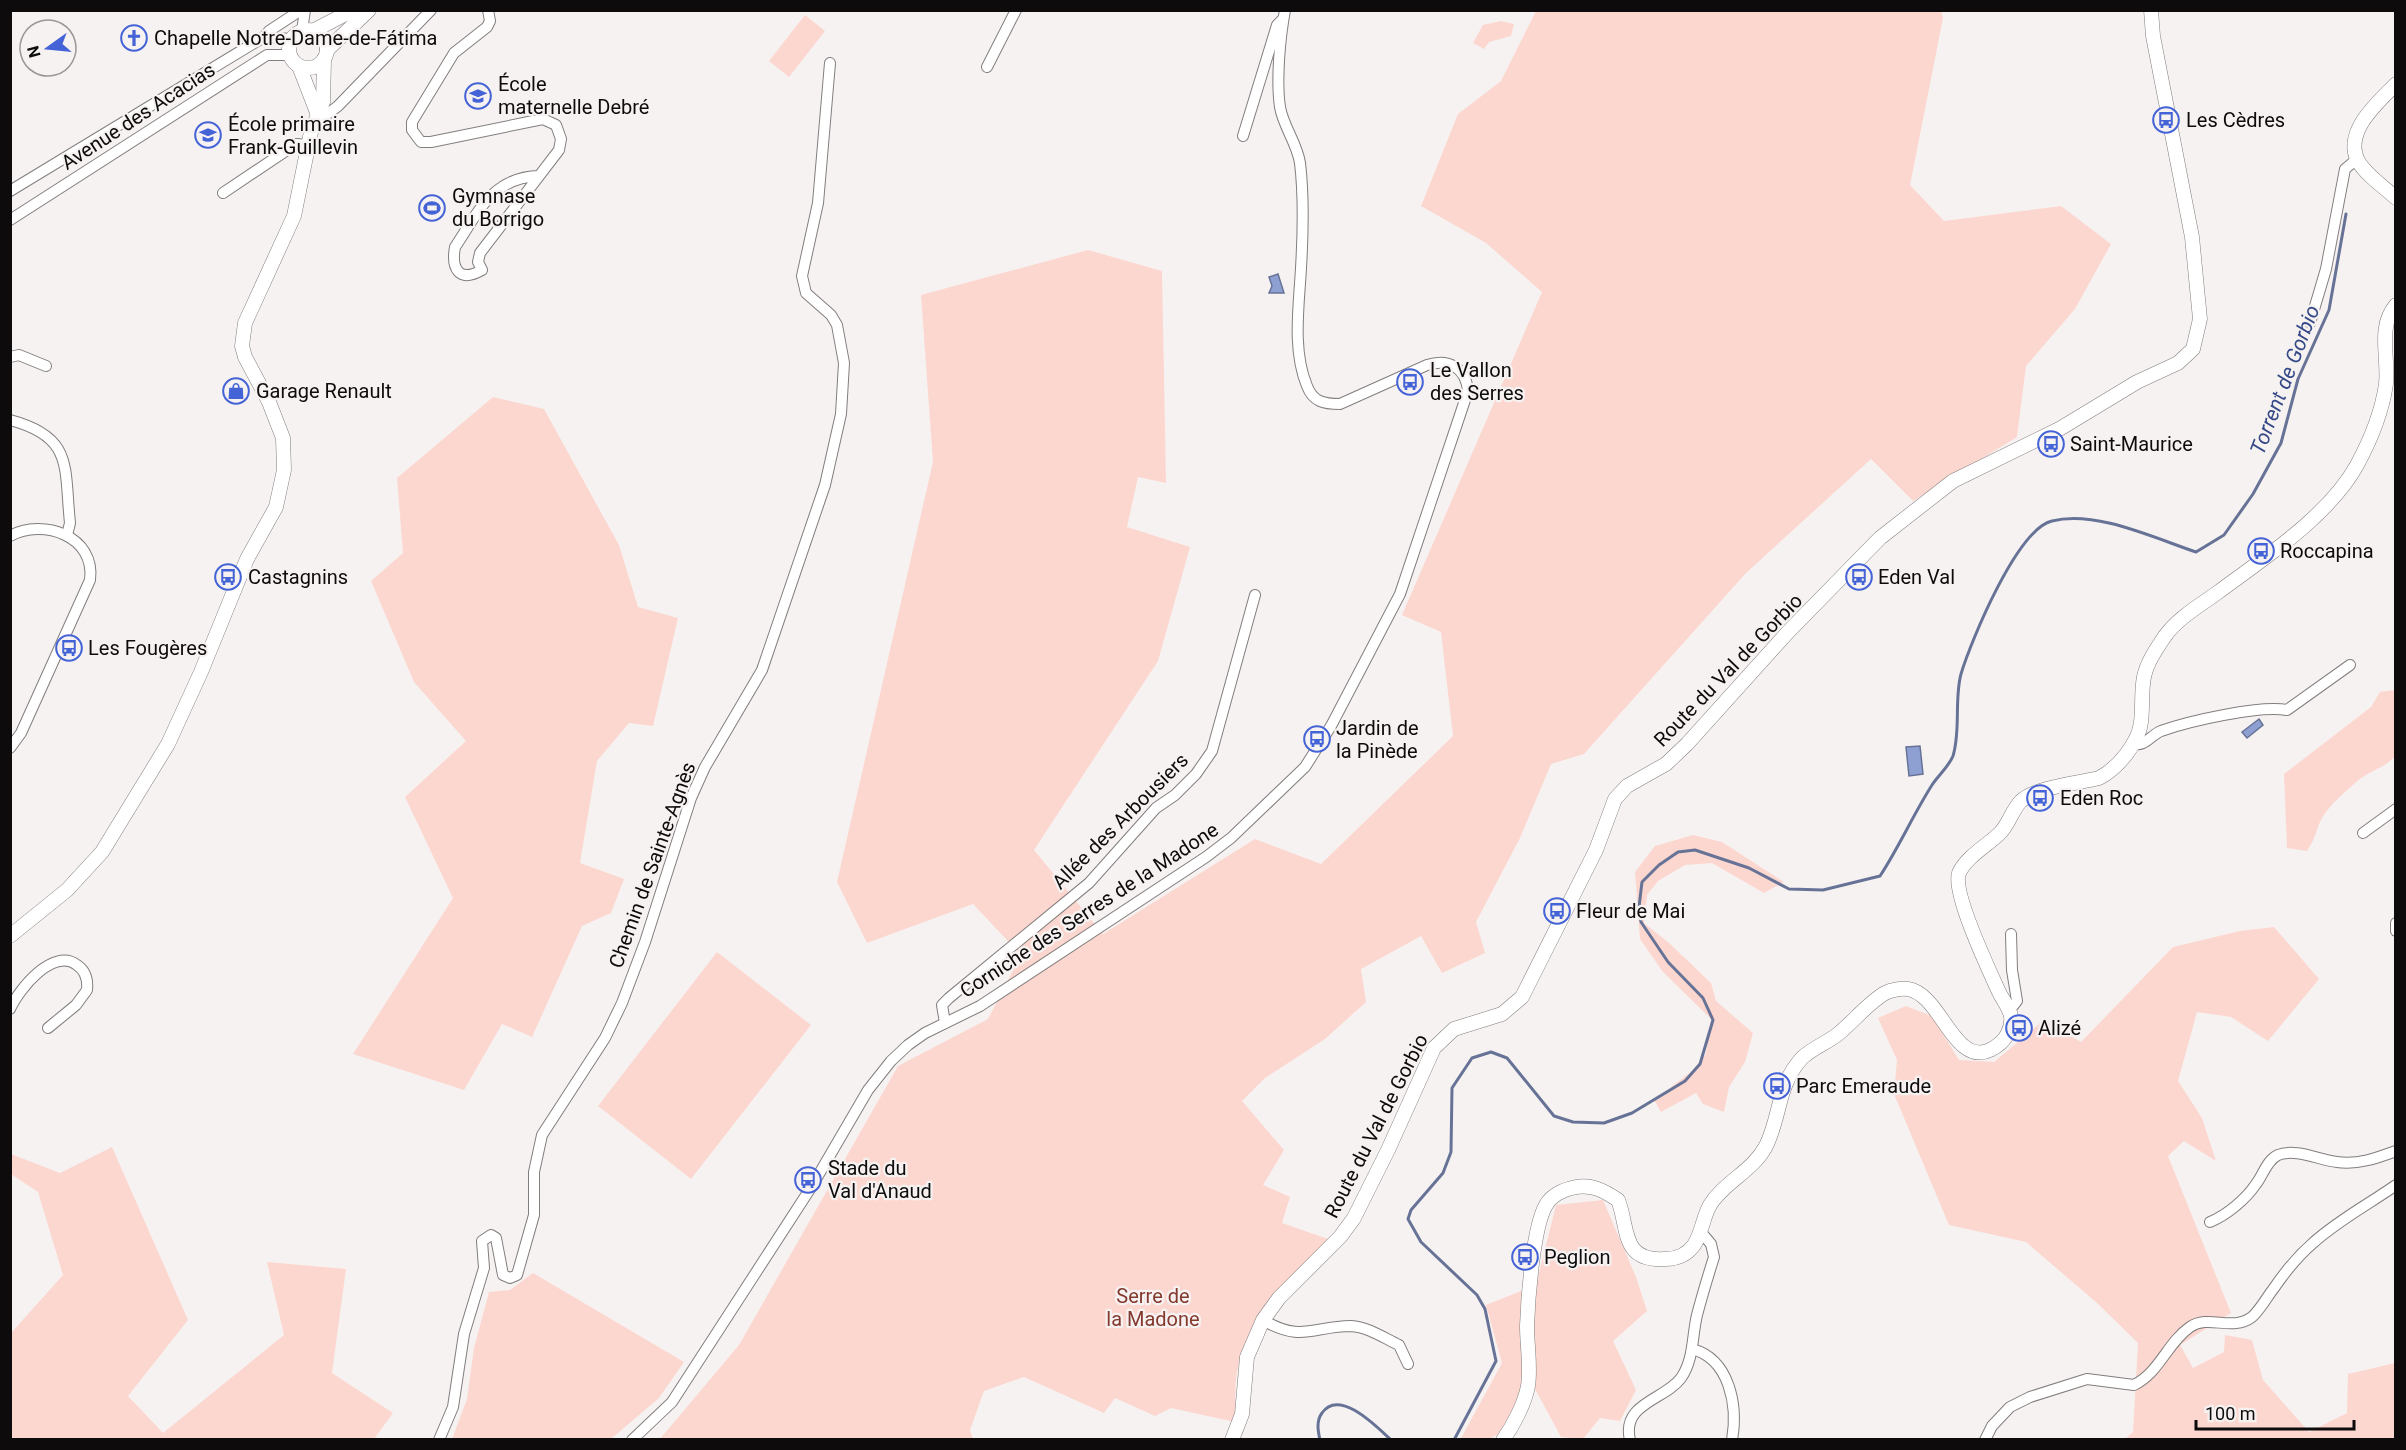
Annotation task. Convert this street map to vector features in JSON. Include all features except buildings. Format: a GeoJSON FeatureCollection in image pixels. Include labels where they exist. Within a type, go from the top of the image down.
{"type":"FeatureCollection","features":[{"type":"Feature","properties":{"kind":"street"},"geometry":{"type":"LineString","coordinates":[[303,10],[302,34],[289,54],[299,66],[318,115]]}},
{"type":"Feature","properties":{"kind":"street","name":"Avenue des Acacias"},"geometry":{"type":"LineString","coordinates":[[10,191],[264,37],[303,10]]}},
{"type":"Feature","properties":{"kind":"street"},"geometry":{"type":"LineString","coordinates":[[302,34],[353,10]]}},
{"type":"Feature","properties":{"kind":"street"},"geometry":{"type":"LineString","coordinates":[[299,66],[315,67],[369,10]]}},
{"type":"Feature","properties":{"kind":"street"},"geometry":{"type":"LineString","coordinates":[[318,115],[329,113],[338,106],[431,10]]}},
{"type":"Feature","properties":{"kind":"street"},"geometry":{"type":"LineString","coordinates":[[488,10],[490,21],[487,27],[454,53],[412,122],[412,130],[421,142],[431,142],[531,120],[551,121],[560,130],[559,150],[480,253],[478,262],[482,270],[472,276],[463,275],[456,269],[453,257],[455,247],[493,191],[515,180],[539,176]]}},
{"type":"Feature","properties":{"kind":"street"},"geometry":{"type":"LineString","coordinates":[[987,67],[1017,10]]}},
{"type":"Feature","properties":{"kind":"street","name":"Route du Val de Gorbio"},"geometry":{"type":"LineString","coordinates":[[1232,1440],[1242,1414],[1247,1357],[1263,1320],[1279,1298],[1340,1237],[1354,1218],[1388,1150],[1434,1048],[1443,1036],[1465,1023],[1503,1014],[1522,997],[1596,850],[1609,810],[1627,786],[1666,764],[1687,744],[1788,632],[1880,538],[1921,503],[1970,470],[2061,428],[2129,387],[2178,363],[2193,349],[2200,319],[2192,237],[2153,36],[2151,10]]}},
{"type":"Feature","properties":{"kind":"street"},"geometry":{"type":"LineString","coordinates":[[1242,136],[1277,25],[1284,15]]}},
{"type":"Feature","properties":{"kind":"street","name":"Corniche des Serres de la Madone"},"geometry":{"type":"LineString","coordinates":[[632,1440],[663,1413],[684,1384],[812,1186],[868,1090],[908,1045],[980,1006],[1206,857],[1231,838],[1293,781],[1316,752],[1400,594],[1468,391],[1467,380],[1462,372],[1452,364],[1442,362],[1427,365],[1340,404],[1326,404],[1316,400],[1309,392],[1303,371],[1298,335],[1301,266],[1300,161],[1284,120],[1279,93],[1284,15]]}},
{"type":"Feature","properties":{"kind":"street"},"geometry":{"type":"LineString","coordinates":[[10,936],[67,891],[102,852],[168,744],[248,559],[276,507],[284,470],[283,438],[269,402],[245,357],[243,337],[245,323],[291,224],[310,138],[323,102],[325,40],[302,34],[264,37]]}},
{"type":"Feature","properties":{"kind":"street","name":"Avenue des Acacias"},"geometry":{"type":"LineString","coordinates":[[10,220],[267,56],[289,54]]}},
{"type":"Feature","properties":{"kind":"street","name":"Chemin de Sainte-Agnès"},"geometry":{"type":"LineString","coordinates":[[439,1440],[453,1407],[464,1334],[484,1268],[482,1241],[491,1235],[496,1238],[503,1275],[510,1278],[517,1275],[534,1215],[534,1172],[542,1135],[605,1038],[622,1003],[645,942],[691,798],[705,767],[762,670],[825,485],[841,414],[843,363],[837,325],[831,315],[806,293],[802,276],[818,203],[830,63]]}},
{"type":"Feature","properties":{"kind":"street"},"geometry":{"type":"LineString","coordinates":[[2396,84],[2362,122],[2356,140],[2357,159],[2396,198]]}},
{"type":"Feature","properties":{"kind":"street"},"geometry":{"type":"LineString","coordinates":[[223,193],[296,144],[310,138]]}},
{"type":"Feature","properties":{"kind":"street"},"geometry":{"type":"LineString","coordinates":[[2310,323],[2326,269],[2344,169],[2357,159]]}},
{"type":"Feature","properties":{"kind":"street"},"geometry":{"type":"LineString","coordinates":[[1503,1440],[1528,1386],[1527,1326],[1534,1254],[1546,1204],[1566,1189],[1581,1185],[1607,1192],[1618,1200],[1625,1235],[1631,1246],[1642,1254],[1657,1260],[1685,1255],[1695,1244],[1712,1202],[1758,1158],[1766,1145],[1780,1097],[1796,1065],[1806,1054],[1836,1036],[1884,994],[1906,988],[1915,991],[1935,1009],[1959,1044],[1971,1052],[1985,1052],[1998,1046],[2011,1026],[2009,1011],[1975,937],[1958,887],[1959,874],[1966,864],[2003,831],[2021,801],[2034,793],[2099,778],[2115,766],[2140,730],[2145,675],[2152,657],[2171,628],[2317,513],[2342,488],[2357,466],[2373,433],[2386,386],[2386,327],[2396,305]]}},
{"type":"Feature","properties":{"kind":"street"},"geometry":{"type":"LineString","coordinates":[[10,357],[19,355],[46,366]]}},
{"type":"Feature","properties":{"kind":"street"},"geometry":{"type":"LineString","coordinates":[[10,420],[42,432],[59,448],[70,523],[67,535]]}},
{"type":"Feature","properties":{"kind":"street"},"geometry":{"type":"LineString","coordinates":[[10,536],[33,527],[67,535],[76,541],[88,557],[91,569],[90,580],[21,733],[10,748]]}},
{"type":"Feature","properties":{"kind":"street","name":"Allée des Arbousiers"},"geometry":{"type":"LineString","coordinates":[[945,1023],[942,1005],[949,998],[1089,883],[1156,808],[1175,795],[1196,774],[1212,751],[1255,595]]}},
{"type":"Feature","properties":{"kind":"street"},"geometry":{"type":"LineString","coordinates":[[2133,743],[2143,744],[2160,732],[2240,713],[2277,708],[2287,710],[2350,665]]}},
{"type":"Feature","properties":{"kind":"street"},"geometry":{"type":"LineString","coordinates":[[2363,833],[2396,809]]}},
{"type":"Feature","properties":{"kind":"street"},"geometry":{"type":"LineString","coordinates":[[2396,923],[2396,931]]}},
{"type":"Feature","properties":{"kind":"street"},"geometry":{"type":"LineString","coordinates":[[2009,1011],[2017,1001],[2012,970],[2011,934]]}},
{"type":"Feature","properties":{"kind":"street"},"geometry":{"type":"LineString","coordinates":[[10,1009],[23,987],[52,963],[66,960],[74,962],[85,973],[87,990],[76,1005],[48,1028]]}},
{"type":"Feature","properties":{"kind":"street"},"geometry":{"type":"LineString","coordinates":[[2210,1222],[2222,1217],[2248,1193],[2271,1160],[2278,1155],[2288,1153],[2356,1163],[2396,1151]]}},
{"type":"Feature","properties":{"kind":"street"},"geometry":{"type":"LineString","coordinates":[[1985,1440],[1992,1426],[2010,1407],[2030,1397],[2087,1379],[2134,1385],[2154,1371],[2181,1334],[2193,1325],[2204,1321],[2229,1325],[2244,1322],[2253,1316],[2286,1271],[2314,1242],[2396,1185]]}},
{"type":"Feature","properties":{"kind":"street"},"geometry":{"type":"LineString","coordinates":[[1630,1440],[1628,1428],[1634,1412],[1642,1405],[1670,1391],[1682,1376],[1692,1349],[1697,1314],[1714,1257],[1711,1244],[1700,1231]]}},
{"type":"Feature","properties":{"kind":"street"},"geometry":{"type":"LineString","coordinates":[[1263,1320],[1285,1331],[1296,1332],[1348,1326],[1362,1328],[1399,1345],[1408,1364]]}},
{"type":"Feature","properties":{"kind":"street"},"geometry":{"type":"LineString","coordinates":[[1692,1349],[1704,1352],[1726,1378],[1735,1410],[1732,1440]]}},
{"type":"Feature","properties":{"kind":"green space","name":"Serre de la Madone"},"geometry":{"type":"Polygon","coordinates":[[[1536,11],[1941,11],[1943,18],[1910,185],[1944,221],[2061,206],[2111,244],[2075,309],[2026,366],[2017,437],[1913,501],[1871,459],[1746,573],[1584,754],[1551,764],[1520,838],[1476,922],[1485,953],[1442,973],[1421,936],[1361,969],[1366,1002],[1325,1039],[1265,1078],[1242,1101],[1284,1150],[1263,1185],[1290,1197],[1282,1223],[1331,1240],[1272,1298],[1250,1332],[1237,1372],[1235,1422],[1171,1408],[1155,1416],[1115,1398],[1104,1413],[1024,1377],[984,1391],[970,1430],[973,1439],[659,1440],[739,1345],[898,1066],[988,1019],[1021,955],[973,904],[867,943],[837,882],[933,462],[921,295],[1088,250],[1162,271],[1166,483],[1138,477],[1127,527],[1190,547],[1158,661],[1034,850],[1103,934],[1255,839],[1321,864],[1453,736],[1441,632],[1402,615],[1542,292],[1486,243],[1421,206],[1458,114],[1501,81],[1536,11]]]}},
{"type":"Feature","properties":{"kind":"green space"},"geometry":{"type":"Polygon","coordinates":[[[805,15],[825,31],[789,77],[769,61],[805,15]]]}},
{"type":"Feature","properties":{"kind":"green space"},"geometry":{"type":"Polygon","coordinates":[[[1501,21],[1514,24],[1511,36],[1489,42],[1484,49],[1473,43],[1483,25],[1501,21]]]}},
{"type":"Feature","properties":{"kind":"green space"},"geometry":{"type":"Polygon","coordinates":[[[493,397],[544,409],[619,545],[638,607],[678,618],[653,726],[629,723],[597,761],[580,863],[624,879],[611,913],[582,926],[532,1037],[502,1024],[464,1090],[353,1054],[453,898],[405,797],[466,741],[414,682],[371,581],[403,553],[397,478],[493,397]]]}},
{"type":"Feature","properties":{"kind":"green space"},"geometry":{"type":"Polygon","coordinates":[[[2395,690],[2395,756],[2387,764],[2359,780],[2330,806],[2307,851],[2287,848],[2284,774],[2371,707],[2380,692],[2395,690]]]}},
{"type":"Feature","properties":{"kind":"green space"},"geometry":{"type":"Polygon","coordinates":[[[1693,835],[1722,842],[1784,882],[1764,893],[1712,863],[1685,865],[1658,881],[1647,895],[1644,923],[1668,942],[1711,983],[1716,1001],[1753,1033],[1745,1062],[1729,1087],[1724,1112],[1703,1104],[1696,1093],[1661,1112],[1654,1100],[1692,1071],[1706,1054],[1711,1019],[1663,972],[1640,939],[1635,872],[1655,846],[1693,835]]]}},
{"type":"Feature","properties":{"kind":"green space"},"geometry":{"type":"Polygon","coordinates":[[[2274,927],[2319,979],[2268,1041],[2231,1017],[2197,1012],[2178,1081],[2202,1118],[2216,1161],[2184,1141],[2168,1156],[2231,1313],[2180,1345],[2193,1368],[2224,1352],[2225,1335],[2252,1340],[2263,1380],[2309,1432],[2347,1413],[2348,1374],[2395,1363],[2395,1439],[2125,1439],[2133,1432],[2138,1343],[2097,1303],[2026,1242],[1949,1225],[1894,1094],[1897,1060],[1878,1018],[1906,1006],[1932,1016],[1959,1060],[1994,1062],[2044,1020],[2081,1042],[2173,947],[2240,931],[2274,927]]]}},
{"type":"Feature","properties":{"kind":"green space"},"geometry":{"type":"Polygon","coordinates":[[[717,952],[811,1025],[691,1179],[598,1106],[717,952]]]}},
{"type":"Feature","properties":{"kind":"green space"},"geometry":{"type":"Polygon","coordinates":[[[112,1147],[188,1320],[128,1396],[163,1433],[284,1335],[267,1262],[346,1269],[332,1373],[393,1413],[374,1439],[11,1439],[11,1333],[63,1275],[38,1192],[11,1174],[11,1154],[60,1173],[112,1147]]]}},
{"type":"Feature","properties":{"kind":"green space"},"geometry":{"type":"Polygon","coordinates":[[[1603,1200],[1636,1277],[1647,1311],[1613,1341],[1636,1390],[1620,1421],[1600,1418],[1583,1439],[1561,1437],[1534,1387],[1497,1435],[1489,1439],[1460,1440],[1502,1363],[1486,1305],[1536,1285],[1556,1205],[1603,1200]]]}},
{"type":"Feature","properties":{"kind":"green space"},"geometry":{"type":"Polygon","coordinates":[[[533,1273],[684,1362],[659,1398],[611,1439],[452,1439],[467,1399],[474,1348],[489,1292],[510,1290],[533,1273]]]}},
{"type":"Feature","properties":{"kind":"water"},"geometry":{"type":"Polygon","coordinates":[[[1278,274],[1284,293],[1269,293],[1272,286],[1269,277],[1278,274]]]}},
{"type":"Feature","properties":{"kind":"water"},"geometry":{"type":"Polygon","coordinates":[[[2259,719],[2263,725],[2247,738],[2242,732],[2259,719]]]}},
{"type":"Feature","properties":{"kind":"water"},"geometry":{"type":"Polygon","coordinates":[[[1920,746],[1923,774],[1909,776],[1906,747],[1920,746]]]}},
{"type":"Feature","properties":{"kind":"waterway","name":"Torrent de Gorbio"},"geometry":{"type":"LineString","coordinates":[[1454,1440],[1496,1361],[1485,1309],[1477,1295],[1421,1242],[1408,1219],[1411,1210],[1443,1173],[1451,1152],[1452,1088],[1472,1058],[1491,1052],[1507,1058],[1554,1116],[1573,1122],[1604,1123],[1632,1113],[1685,1081],[1700,1064],[1713,1020],[1703,998],[1668,962],[1641,922],[1639,907],[1642,882],[1659,865],[1678,852],[1695,850],[1749,868],[1789,889],[1823,890],[1880,876],[1925,796],[1953,756],[1957,736],[1959,684],[1966,658],[1985,613],[2010,564],[2038,529],[2052,521],[2087,519],[2125,527],[2196,552],[2224,535],[2253,494],[2281,443],[2298,379],[2329,310],[2346,214]]}},
{"type":"Feature","properties":{"kind":"waterway","name":"Torrent de Gorbio"},"geometry":{"type":"LineString","coordinates":[[1320,1440],[1318,1426],[1320,1416],[1329,1406],[1338,1405],[1357,1412],[1391,1440]]}},
{"type":"Feature","properties":{"kind":"place","name":"Chapelle Notre-Dame-de-Fátima"},"geometry":{"type":"Point","coordinates":[134,38]}},
{"type":"Feature","properties":{"kind":"place","name":"École maternelle Debré"},"geometry":{"type":"Point","coordinates":[478,96]}},
{"type":"Feature","properties":{"kind":"place","name":"Les Cèdres"},"geometry":{"type":"Point","coordinates":[2166,120]}},
{"type":"Feature","properties":{"kind":"place","name":"École primaire Frank-Guillevin"},"geometry":{"type":"Point","coordinates":[208,135]}},
{"type":"Feature","properties":{"kind":"place","name":"Gymnase du Borrigo"},"geometry":{"type":"Point","coordinates":[432,208]}},
{"type":"Feature","properties":{"kind":"place","name":"Le Vallon des Serres"},"geometry":{"type":"Point","coordinates":[1410,382]}},
{"type":"Feature","properties":{"kind":"place","name":"Garage Renault"},"geometry":{"type":"Point","coordinates":[236,391]}},
{"type":"Feature","properties":{"kind":"place","name":"Saint-Maurice"},"geometry":{"type":"Point","coordinates":[2051,444]}},
{"type":"Feature","properties":{"kind":"place","name":"Roccapina"},"geometry":{"type":"Point","coordinates":[2261,551]}},
{"type":"Feature","properties":{"kind":"place","name":"Castagnins"},"geometry":{"type":"Point","coordinates":[228,577]}},
{"type":"Feature","properties":{"kind":"place","name":"Eden Val"},"geometry":{"type":"Point","coordinates":[1859,577]}},
{"type":"Feature","properties":{"kind":"place","name":"Les Fougères"},"geometry":{"type":"Point","coordinates":[69,648]}},
{"type":"Feature","properties":{"kind":"place","name":"Jardin de la Pinède"},"geometry":{"type":"Point","coordinates":[1317,739]}},
{"type":"Feature","properties":{"kind":"place","name":"Eden Roc"},"geometry":{"type":"Point","coordinates":[2040,798]}},
{"type":"Feature","properties":{"kind":"place","name":"Fleur de Mai"},"geometry":{"type":"Point","coordinates":[1557,911]}},
{"type":"Feature","properties":{"kind":"place","name":"Alizé"},"geometry":{"type":"Point","coordinates":[2019,1028]}},
{"type":"Feature","properties":{"kind":"place","name":"Parc Emeraude"},"geometry":{"type":"Point","coordinates":[1777,1086]}},
{"type":"Feature","properties":{"kind":"place","name":"Stade du Val d'Anaud"},"geometry":{"type":"Point","coordinates":[808,1180]}},
{"type":"Feature","properties":{"kind":"place","name":"Peglion"},"geometry":{"type":"Point","coordinates":[1525,1257]}}]}
